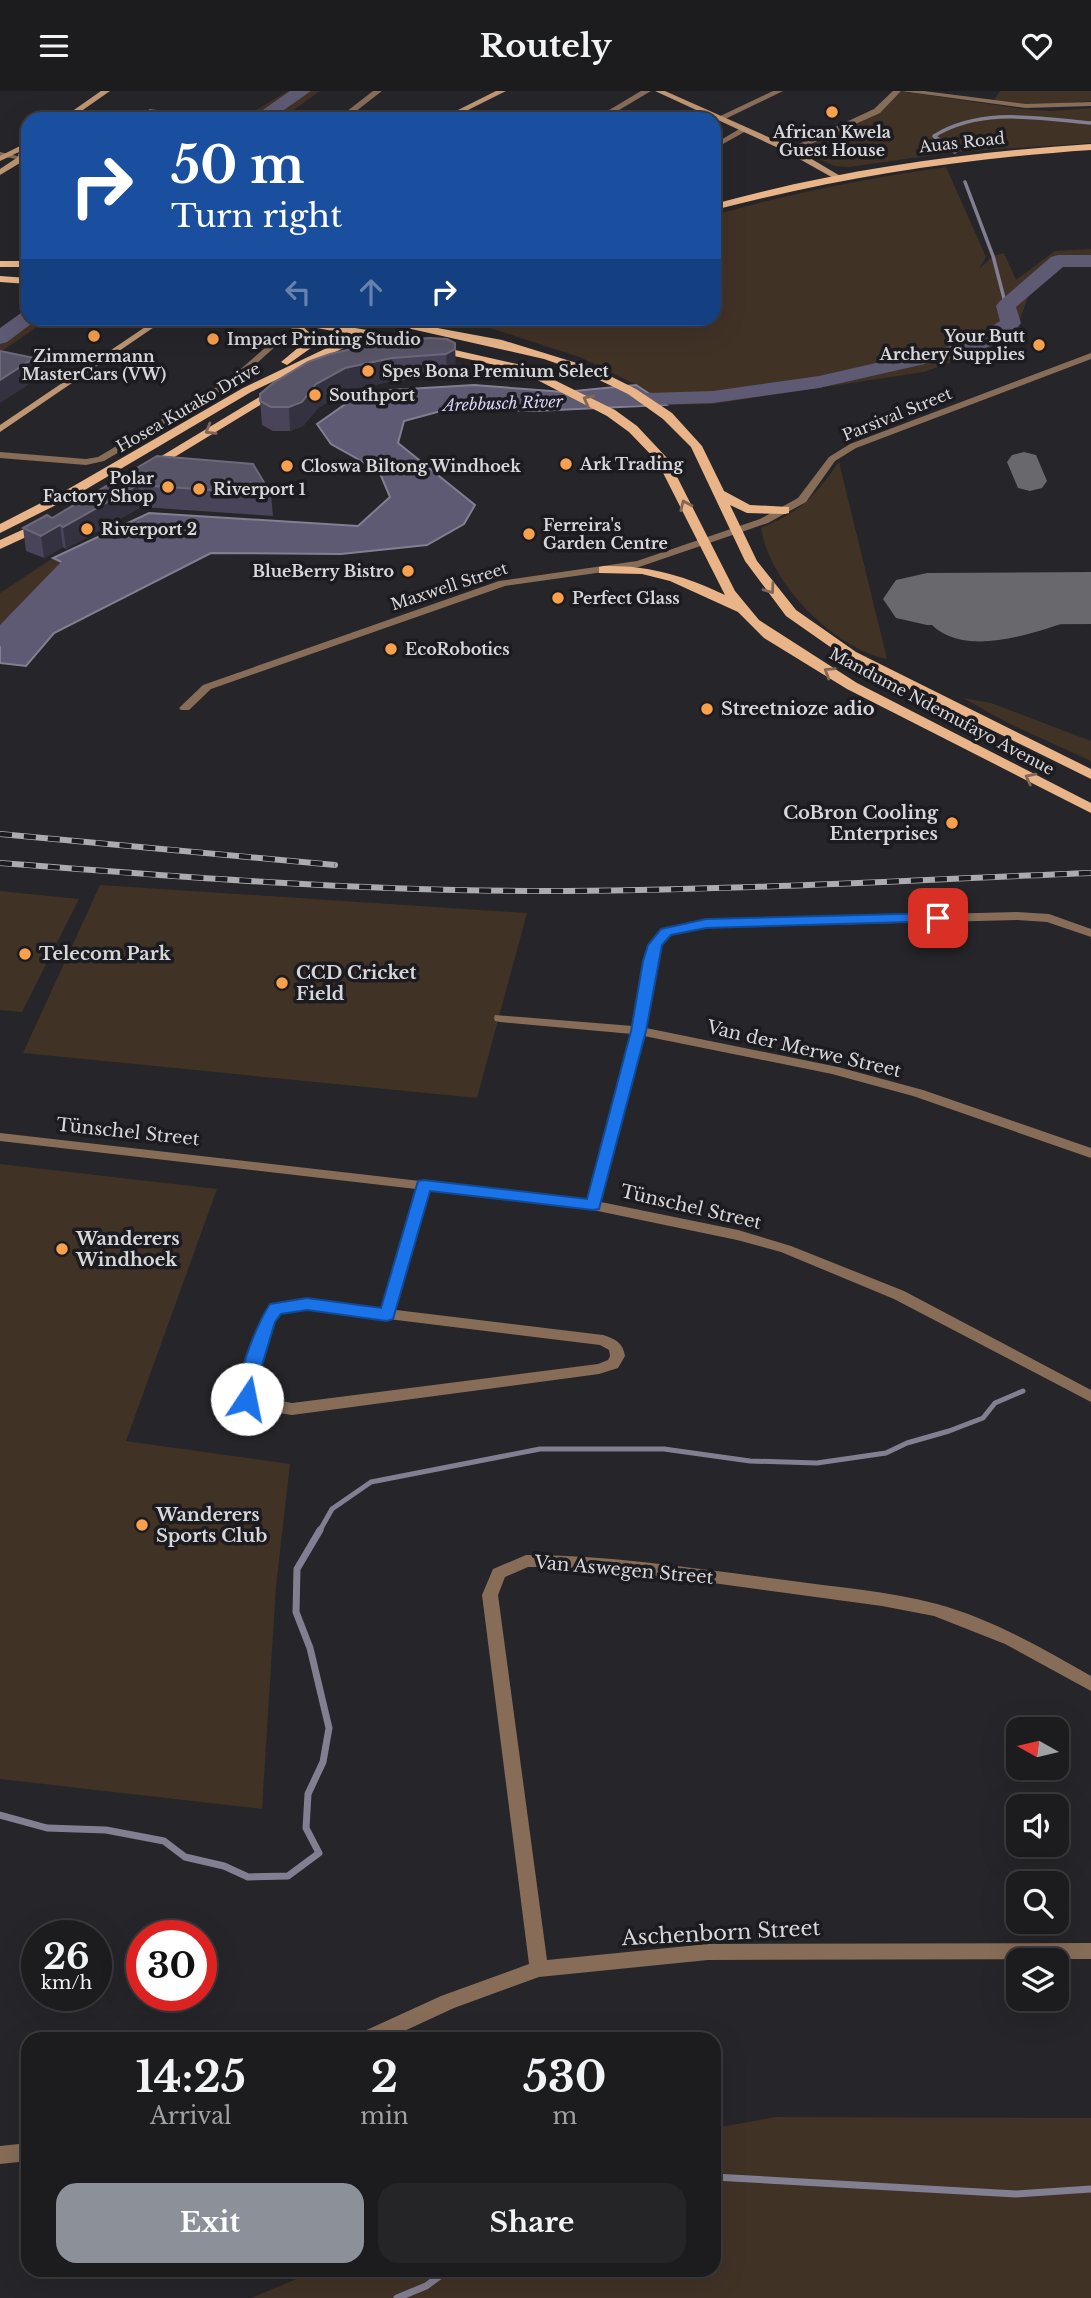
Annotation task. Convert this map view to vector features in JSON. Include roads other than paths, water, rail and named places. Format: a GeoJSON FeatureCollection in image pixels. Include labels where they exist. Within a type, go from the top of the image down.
{"type":"FeatureCollection","features":[{"type":"Feature","properties":{"kind":"main road","name":"Auas Road"},"geometry":{"type":"LineString","coordinates":[[721,205],[838,177],[938,160],[1091,147]]}},
{"type":"Feature","properties":{"kind":"main road"},"geometry":{"type":"LineString","coordinates":[[0,264],[21,264]]}},
{"type":"Feature","properties":{"kind":"main road"},"geometry":{"type":"LineString","coordinates":[[0,279],[21,280]]}},
{"type":"Feature","properties":{"kind":"main road"},"geometry":{"type":"LineString","coordinates":[[186,425],[305,348],[306,335],[301,330],[288,326]]}},
{"type":"Feature","properties":{"kind":"main road","name":"Mandume Ndemufayo Avenue"},"geometry":{"type":"LineString","coordinates":[[324,326],[390,337],[522,367],[611,413],[633,429],[662,459],[729,592],[742,610],[769,635],[852,687],[1091,809]]}},
{"type":"Feature","properties":{"kind":"main road","name":"Hosea Kutako Drive"},"geometry":{"type":"LineString","coordinates":[[0,529],[74,491],[277,375],[388,326]]}},
{"type":"Feature","properties":{"kind":"main road","name":"Mandume Ndemufayo Avenue"},"geometry":{"type":"LineString","coordinates":[[415,326],[500,341],[561,361],[617,385],[656,409],[688,435],[696,446],[735,530],[764,581],[785,607],[807,626],[882,671],[1091,775]]}},
{"type":"Feature","properties":{"kind":"main road"},"geometry":{"type":"LineString","coordinates":[[472,326],[500,341]]}},
{"type":"Feature","properties":{"kind":"main road"},"geometry":{"type":"LineString","coordinates":[[390,337],[418,327]]}},
{"type":"Feature","properties":{"kind":"main road","name":"Hosea Kutako Drive"},"geometry":{"type":"LineString","coordinates":[[134,476],[268,395],[328,363],[390,337]]}},
{"type":"Feature","properties":{"kind":"main road"},"geometry":{"type":"LineString","coordinates":[[413,355],[492,359]]}},
{"type":"Feature","properties":{"kind":"main road"},"geometry":{"type":"LineString","coordinates":[[268,395],[291,385]]}},
{"type":"Feature","properties":{"kind":"main road"},"geometry":{"type":"LineString","coordinates":[[717,492],[747,509],[785,510]]}},
{"type":"Feature","properties":{"kind":"main road"},"geometry":{"type":"LineString","coordinates":[[0,545],[50,521]]}},
{"type":"Feature","properties":{"kind":"main road"},"geometry":{"type":"LineString","coordinates":[[604,570],[639,568],[672,576],[693,583],[742,610]]}},
{"type":"Feature","properties":{"kind":"street"},"geometry":{"type":"LineString","coordinates":[[75,112],[106,91]]}},
{"type":"Feature","properties":{"kind":"street"},"geometry":{"type":"LineString","coordinates":[[350,112],[378,91]]}},
{"type":"Feature","properties":{"kind":"street"},"geometry":{"type":"LineString","coordinates":[[458,112],[502,91]]}},
{"type":"Feature","properties":{"kind":"street"},"geometry":{"type":"LineString","coordinates":[[610,112],[647,91]]}},
{"type":"Feature","properties":{"kind":"street"},"geometry":{"type":"LineString","coordinates":[[659,91],[706,112]]}},
{"type":"Feature","properties":{"kind":"street"},"geometry":{"type":"LineString","coordinates":[[721,118],[779,91]]}},
{"type":"Feature","properties":{"kind":"street"},"geometry":{"type":"LineString","coordinates":[[790,150],[877,111],[897,91]]}},
{"type":"Feature","properties":{"kind":"street"},"geometry":{"type":"LineString","coordinates":[[905,91],[1026,106],[1091,104]]}},
{"type":"Feature","properties":{"kind":"street"},"geometry":{"type":"LineString","coordinates":[[721,118],[790,150],[838,177]]}},
{"type":"Feature","properties":{"kind":"street"},"geometry":{"type":"LineString","coordinates":[[721,142],[744,129]]}},
{"type":"Feature","properties":{"kind":"street"},"geometry":{"type":"LineString","coordinates":[[2,156],[21,148]]}},
{"type":"Feature","properties":{"kind":"street"},"geometry":{"type":"LineString","coordinates":[[2,156],[21,158]]}},
{"type":"Feature","properties":{"kind":"street"},"geometry":{"type":"LineString","coordinates":[[0,173],[21,159]]}},
{"type":"Feature","properties":{"kind":"street"},"geometry":{"type":"LineString","coordinates":[[0,429],[152,326]]}},
{"type":"Feature","properties":{"kind":"street"},"geometry":{"type":"LineString","coordinates":[[0,456],[86,462],[101,459],[231,382],[274,343]]}},
{"type":"Feature","properties":{"kind":"street","name":"Parsival Street"},"geometry":{"type":"LineString","coordinates":[[735,530],[785,510],[802,500],[832,459],[853,446],[1091,356]]}},
{"type":"Feature","properties":{"kind":"street","name":"Maxwell Street"},"geometry":{"type":"LineString","coordinates":[[185,708],[206,687],[477,592],[517,580],[639,564],[735,530]]}},
{"type":"Feature","properties":{"kind":"street"},"geometry":{"type":"LineString","coordinates":[[593,1205],[639,1031],[650,961],[655,945],[666,932],[706,924],[1017,916],[1049,918],[1091,933]]}},
{"type":"Feature","properties":{"kind":"street","name":"Van der Merwe Street"},"geometry":{"type":"LineString","coordinates":[[500,1018],[639,1031],[833,1070],[906,1090],[1091,1153]]}},
{"type":"Feature","properties":{"kind":"street","name":"Tünschel Street"},"geometry":{"type":"LineString","coordinates":[[0,1137],[593,1205],[738,1235],[844,1271],[956,1323],[1091,1397]]}},
{"type":"Feature","properties":{"kind":"street"},"geometry":{"type":"LineString","coordinates":[[387,1315],[424,1185]]}},
{"type":"Feature","properties":{"kind":"street"},"geometry":{"type":"LineString","coordinates":[[307,1304],[387,1315],[603,1340],[616,1347],[618,1356],[613,1364],[599,1369],[292,1409],[258,1405],[247,1399],[246,1389],[267,1321],[276,1308],[307,1304]]}},
{"type":"Feature","properties":{"kind":"street","name":"Van Aswegen Street"},"geometry":{"type":"LineString","coordinates":[[539,1969],[490,1595],[499,1573],[526,1561],[559,1561],[691,1574],[936,1610],[1011,1639],[1091,1684]]}},
{"type":"Feature","properties":{"kind":"street","name":"Aschenborn Street"},"geometry":{"type":"LineString","coordinates":[[382,2032],[448,2002],[539,1969],[708,1952],[1091,1951]]}},
{"type":"Feature","properties":{"kind":"street"},"geometry":{"type":"LineString","coordinates":[[0,2155],[21,2153]]}},
{"type":"Feature","properties":{"kind":"water"},"geometry":{"type":"Polygon","coordinates":[[[474,385],[564,392],[636,385],[666,405],[534,411],[452,408],[404,421],[398,443],[475,505],[464,524],[427,545],[341,554],[211,553],[54,633],[26,666],[0,663],[0,639],[70,566],[53,558],[149,513],[358,526],[390,497],[379,471],[331,444],[317,424],[350,401],[374,391],[474,385]]]}},
{"type":"Feature","properties":{"kind":"waterway"},"geometry":{"type":"LineString","coordinates":[[270,112],[302,91]]}},
{"type":"Feature","properties":{"kind":"waterway"},"geometry":{"type":"LineString","coordinates":[[955,152],[934,136],[971,121],[1030,117],[1091,123]]}},
{"type":"Feature","properties":{"kind":"waterway"},"geometry":{"type":"LineString","coordinates":[[965,182],[993,256],[1006,306]]}},
{"type":"Feature","properties":{"kind":"waterway","name":"Arebbusch River"},"geometry":{"type":"LineString","coordinates":[[615,400],[713,397],[819,382],[975,347],[1011,323],[1006,306],[1058,261],[1091,261]]}},
{"type":"Feature","properties":{"kind":"waterway"},"geometry":{"type":"LineString","coordinates":[[0,338],[21,322]]}},
{"type":"Feature","properties":{"kind":"waterway","name":"Arebbusch River"},"geometry":{"type":"LineString","coordinates":[[0,639],[70,566],[108,554]]}},
{"type":"Feature","properties":{"kind":"waterway"},"geometry":{"type":"LineString","coordinates":[[319,1532],[332,1509],[371,1482],[540,1449],[664,1449],[750,1461],[817,1463],[886,1453],[907,1443],[949,1431],[983,1418],[995,1403],[1023,1391]]}},
{"type":"Feature","properties":{"kind":"waterway"},"geometry":{"type":"LineString","coordinates":[[0,1815],[47,1828],[106,1830],[164,1841],[185,1857],[224,1866],[248,1877],[288,1876],[319,1853],[306,1828],[308,1794],[323,1762],[329,1728],[310,1648],[296,1612],[297,1569],[320,1530]]}},
{"type":"Feature","properties":{"kind":"waterway"},"geometry":{"type":"LineString","coordinates":[[721,2177],[1016,2194],[1091,2189]]}},
{"type":"Feature","properties":{"kind":"waterway"},"geometry":{"type":"LineString","coordinates":[[397,2298],[426,2286],[438,2277]]}},
{"type":"Feature","properties":{"kind":"railway"},"geometry":{"type":"LineString","coordinates":[[0,834],[335,865]]}},
{"type":"Feature","properties":{"kind":"railway"},"geometry":{"type":"LineString","coordinates":[[0,863],[339,886],[543,891],[748,887],[1091,873]]}},
{"type":"Feature","properties":{"kind":"place","name":"African Kwela Guest House"},"geometry":{"type":"Point","coordinates":[832,112]}},
{"type":"Feature","properties":{"kind":"place","name":"Zimmermann MasterCars (VW)"},"geometry":{"type":"Point","coordinates":[94,336]}},
{"type":"Feature","properties":{"kind":"place","name":"Impact Printing Studio"},"geometry":{"type":"Point","coordinates":[213,339]}},
{"type":"Feature","properties":{"kind":"place","name":"Your Butt Archery Supplies"},"geometry":{"type":"Point","coordinates":[1039,345]}},
{"type":"Feature","properties":{"kind":"place","name":"Spes Bona Premium Select"},"geometry":{"type":"Point","coordinates":[368,371]}},
{"type":"Feature","properties":{"kind":"place","name":"Southport"},"geometry":{"type":"Point","coordinates":[315,395]}},
{"type":"Feature","properties":{"kind":"place","name":"Ark Trading"},"geometry":{"type":"Point","coordinates":[566,464]}},
{"type":"Feature","properties":{"kind":"place","name":"Closwa Biltong Windhoek"},"geometry":{"type":"Point","coordinates":[287,466]}},
{"type":"Feature","properties":{"kind":"place","name":"Polar Factory Shop"},"geometry":{"type":"Point","coordinates":[168,487]}},
{"type":"Feature","properties":{"kind":"place","name":"Riverport 1"},"geometry":{"type":"Point","coordinates":[199,489]}},
{"type":"Feature","properties":{"kind":"place","name":"Riverport 2"},"geometry":{"type":"Point","coordinates":[87,529]}},
{"type":"Feature","properties":{"kind":"place","name":"Ferreira's Garden Centre"},"geometry":{"type":"Point","coordinates":[529,534]}},
{"type":"Feature","properties":{"kind":"place","name":"BlueBerry Bistro"},"geometry":{"type":"Point","coordinates":[408,571]}},
{"type":"Feature","properties":{"kind":"place","name":"Perfect Glass"},"geometry":{"type":"Point","coordinates":[558,598]}},
{"type":"Feature","properties":{"kind":"place","name":"EcoRobotics"},"geometry":{"type":"Point","coordinates":[391,649]}},
{"type":"Feature","properties":{"kind":"place","name":"Streetnioze adio"},"geometry":{"type":"Point","coordinates":[707,709]}},
{"type":"Feature","properties":{"kind":"place","name":"CoBron Cooling Enterprises"},"geometry":{"type":"Point","coordinates":[952,823]}},
{"type":"Feature","properties":{"kind":"place","name":"Telecom Park"},"geometry":{"type":"Point","coordinates":[25,954]}},
{"type":"Feature","properties":{"kind":"place","name":"CCD Cricket Field"},"geometry":{"type":"Point","coordinates":[282,983]}},
{"type":"Feature","properties":{"kind":"place","name":"Wanderers Windhoek"},"geometry":{"type":"Point","coordinates":[62,1249]}},
{"type":"Feature","properties":{"kind":"place","name":"Wanderers Sports Club"},"geometry":{"type":"Point","coordinates":[142,1525]}}]}
